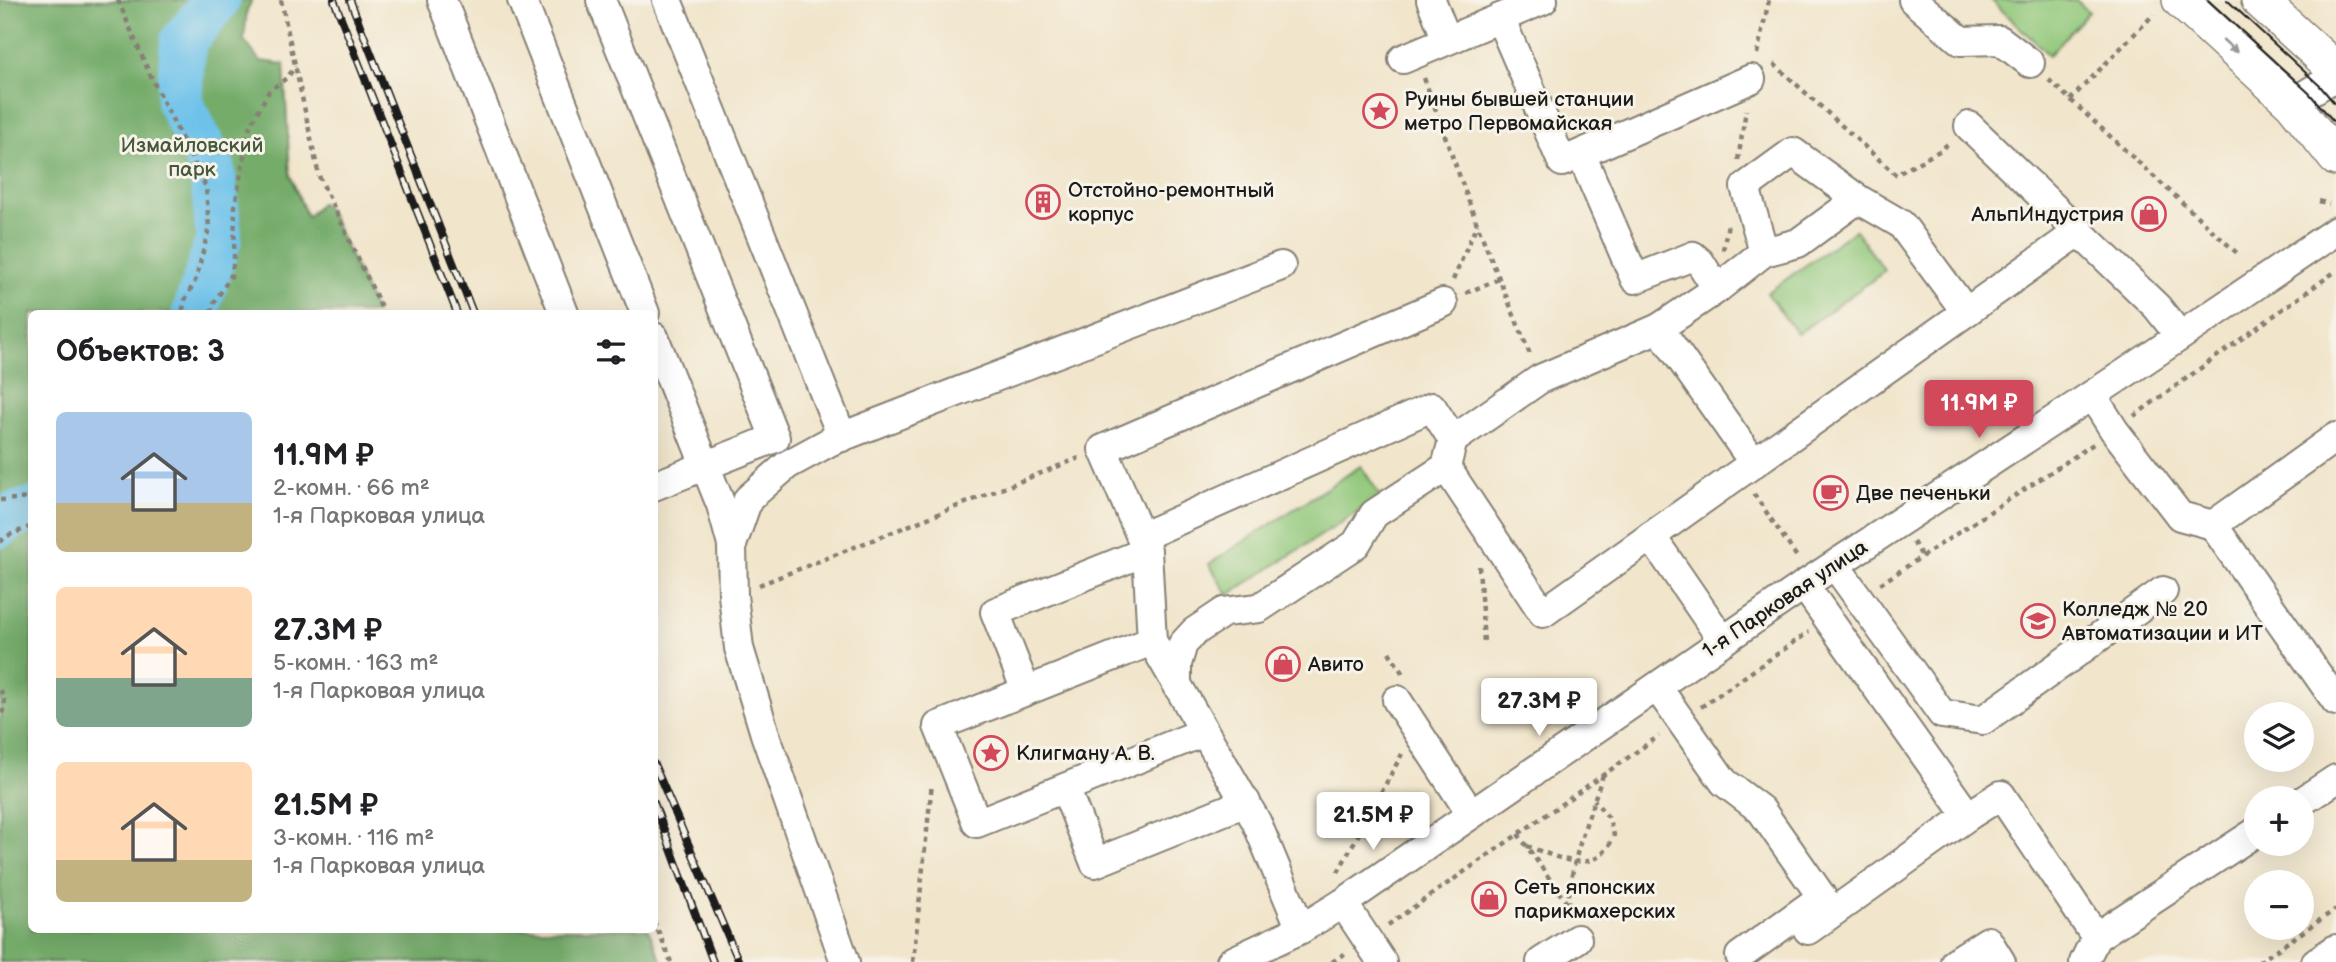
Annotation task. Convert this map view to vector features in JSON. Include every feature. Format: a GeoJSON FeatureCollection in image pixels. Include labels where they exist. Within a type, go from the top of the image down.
{"type":"FeatureCollection","features":[{"type":"Feature","properties":{"kind":"main road"},"geometry":{"type":"LineString","coordinates":[[2259,0],[2336,73]]}},
{"type":"Feature","properties":{"kind":"main road"},"geometry":{"type":"LineString","coordinates":[[2167,7],[2292,103],[2336,158]]}},
{"type":"Feature","properties":{"kind":"street"},"geometry":{"type":"LineString","coordinates":[[442,0],[563,310]]}},
{"type":"Feature","properties":{"kind":"street"},"geometry":{"type":"LineString","coordinates":[[522,0],[644,310]]}},
{"type":"Feature","properties":{"kind":"street"},"geometry":{"type":"LineString","coordinates":[[601,0],[775,438],[658,485]]}},
{"type":"Feature","properties":{"kind":"street"},"geometry":{"type":"LineString","coordinates":[[667,0],[842,437]]}},
{"type":"Feature","properties":{"kind":"street"},"geometry":{"type":"LineString","coordinates":[[1431,0],[1447,40]]}},
{"type":"Feature","properties":{"kind":"street"},"geometry":{"type":"LineString","coordinates":[[1409,56],[1543,0]]}},
{"type":"Feature","properties":{"kind":"street"},"geometry":{"type":"LineString","coordinates":[[1913,0],[1961,41],[2000,40],[2030,63]]}},
{"type":"Feature","properties":{"kind":"street"},"geometry":{"type":"LineString","coordinates":[[1500,18],[1562,162],[1751,79]]}},
{"type":"Feature","properties":{"kind":"street"},"geometry":{"type":"LineString","coordinates":[[2292,103],[2336,73]]}},
{"type":"Feature","properties":{"kind":"street"},"geometry":{"type":"LineString","coordinates":[[1969,125],[2157,307],[2180,336]]}},
{"type":"Feature","properties":{"kind":"street"},"geometry":{"type":"LineString","coordinates":[[1764,251],[1745,187],[1793,152],[1858,199],[1901,224],[1966,312]]}},
{"type":"Feature","properties":{"kind":"street"},"geometry":{"type":"LineString","coordinates":[[1580,154],[1635,279],[1693,256],[1700,262],[1717,289]]}},
{"type":"Feature","properties":{"kind":"street"},"geometry":{"type":"LineString","coordinates":[[1177,686],[1177,664],[1183,644],[1194,632],[1224,612],[1259,608],[1356,544],[1374,514],[1446,467],[1453,440],[1540,379],[1659,328],[1717,289],[1764,251],[1798,243],[1858,199]]}},
{"type":"Feature","properties":{"kind":"street","name":"1-я Парковая улица"},"geometry":{"type":"LineString","coordinates":[[1231,962],[1301,929],[1343,903],[1804,585],[2180,336],[2333,217]]}},
{"type":"Feature","properties":{"kind":"street"},"geometry":{"type":"LineString","coordinates":[[1446,467],[1543,613],[2080,231]]}},
{"type":"Feature","properties":{"kind":"street"},"geometry":{"type":"LineString","coordinates":[[732,545],[748,499],[787,465],[842,437],[1281,266]]}},
{"type":"Feature","properties":{"kind":"street"},"geometry":{"type":"LineString","coordinates":[[1301,929],[1256,821],[1152,641],[1144,544],[1103,449],[1443,303]]}},
{"type":"Feature","properties":{"kind":"street"},"geometry":{"type":"LineString","coordinates":[[1659,328],[1747,468]]}},
{"type":"Feature","properties":{"kind":"street"},"geometry":{"type":"LineString","coordinates":[[658,347],[721,505],[732,545],[733,595],[739,648],[785,793],[845,962]]}},
{"type":"Feature","properties":{"kind":"street"},"geometry":{"type":"LineString","coordinates":[[2092,395],[2180,516],[2213,525],[2336,701]]}},
{"type":"Feature","properties":{"kind":"street"},"geometry":{"type":"LineString","coordinates":[[1026,691],[995,612],[1432,408],[1453,440]]}},
{"type":"Feature","properties":{"kind":"street"},"geometry":{"type":"LineString","coordinates":[[2213,525],[2336,437]]}},
{"type":"Feature","properties":{"kind":"street"},"geometry":{"type":"LineString","coordinates":[[1651,536],[1723,641]]}},
{"type":"Feature","properties":{"kind":"street"},"geometry":{"type":"LineString","coordinates":[[1835,565],[1942,714],[1983,720],[2163,591]]}},
{"type":"Feature","properties":{"kind":"street"},"geometry":{"type":"LineString","coordinates":[[1804,585],[1968,816]]}},
{"type":"Feature","properties":{"kind":"street"},"geometry":{"type":"LineString","coordinates":[[1152,641],[938,726],[977,823],[1204,732]]}},
{"type":"Feature","properties":{"kind":"street"},"geometry":{"type":"LineString","coordinates":[[1657,687],[1724,782],[1761,810],[1822,897],[1751,959]]}},
{"type":"Feature","properties":{"kind":"street"},"geometry":{"type":"LineString","coordinates":[[1397,700],[1471,814]]}},
{"type":"Feature","properties":{"kind":"street"},"geometry":{"type":"LineString","coordinates":[[2314,793],[2336,779]]}},
{"type":"Feature","properties":{"kind":"street"},"geometry":{"type":"LineString","coordinates":[[1065,788],[1095,863],[1246,802]]}},
{"type":"Feature","properties":{"kind":"street"},"geometry":{"type":"LineString","coordinates":[[1751,959],[2001,795],[2090,950],[2244,841]]}},
{"type":"Feature","properties":{"kind":"street"},"geometry":{"type":"LineString","coordinates":[[1343,903],[1382,962]]}},
{"type":"Feature","properties":{"kind":"street"},"geometry":{"type":"LineString","coordinates":[[1541,962],[1577,939]]}},
{"type":"Feature","properties":{"kind":"street"},"geometry":{"type":"LineString","coordinates":[[1955,962],[1988,941],[2001,962]]}},
{"type":"Feature","properties":{"kind":"street"},"geometry":{"type":"LineString","coordinates":[[2316,962],[2336,948]]}},
{"type":"Feature","properties":{"kind":"path"},"geometry":{"type":"LineString","coordinates":[[118,0],[150,75],[206,187],[209,228],[196,279],[183,310]]}},
{"type":"Feature","properties":{"kind":"path"},"geometry":{"type":"LineString","coordinates":[[281,0],[319,176],[383,310]]}},
{"type":"Feature","properties":{"kind":"path"},"geometry":{"type":"LineString","coordinates":[[1736,171],[1751,79],[1769,0]]}},
{"type":"Feature","properties":{"kind":"path"},"geometry":{"type":"LineString","coordinates":[[2070,100],[2167,7]]}},
{"type":"Feature","properties":{"kind":"path"},"geometry":{"type":"LineString","coordinates":[[1758,49],[1896,175],[1941,150],[1969,125]]}},
{"type":"Feature","properties":{"kind":"path"},"geometry":{"type":"LineString","coordinates":[[1409,56],[1540,379]]}},
{"type":"Feature","properties":{"kind":"path"},"geometry":{"type":"LineString","coordinates":[[2030,63],[2238,254]]}},
{"type":"Feature","properties":{"kind":"path"},"geometry":{"type":"LineString","coordinates":[[211,310],[233,268],[235,205],[250,126],[269,91],[288,77],[295,65]]}},
{"type":"Feature","properties":{"kind":"path"},"geometry":{"type":"LineString","coordinates":[[2319,201],[2333,217]]}},
{"type":"Feature","properties":{"kind":"path"},"geometry":{"type":"LineString","coordinates":[[1717,289],[1728,223]]}},
{"type":"Feature","properties":{"kind":"path"},"geometry":{"type":"LineString","coordinates":[[1443,303],[1477,224]]}},
{"type":"Feature","properties":{"kind":"path"},"geometry":{"type":"LineString","coordinates":[[1443,303],[1499,279]]}},
{"type":"Feature","properties":{"kind":"path"},"geometry":{"type":"LineString","coordinates":[[733,595],[1103,449]]}},
{"type":"Feature","properties":{"kind":"path"},"geometry":{"type":"LineString","coordinates":[[1747,468],[1797,557]]}},
{"type":"Feature","properties":{"kind":"path"},"geometry":{"type":"LineString","coordinates":[[0,500],[28,498]]}},
{"type":"Feature","properties":{"kind":"path"},"geometry":{"type":"LineString","coordinates":[[0,542],[28,528]]}},
{"type":"Feature","properties":{"kind":"path"},"geometry":{"type":"LineString","coordinates":[[1477,554],[1483,643]]}},
{"type":"Feature","properties":{"kind":"path"},"geometry":{"type":"LineString","coordinates":[[1389,652],[1395,662]]}},
{"type":"Feature","properties":{"kind":"path"},"geometry":{"type":"LineString","coordinates":[[0,690],[5,706],[0,717]]}},
{"type":"Feature","properties":{"kind":"path"},"geometry":{"type":"LineString","coordinates":[[1338,872],[1416,729]]}},
{"type":"Feature","properties":{"kind":"path"},"geometry":{"type":"LineString","coordinates":[[1567,903],[1575,863],[1604,774]]}},
{"type":"Feature","properties":{"kind":"path"},"geometry":{"type":"LineString","coordinates":[[913,962],[932,782]]}},
{"type":"Feature","properties":{"kind":"path"},"geometry":{"type":"LineString","coordinates":[[1527,846],[1575,863],[1596,859],[1609,848],[1615,835],[1608,817],[1594,800]]}},
{"type":"Feature","properties":{"kind":"path"},"geometry":{"type":"LineString","coordinates":[[1518,834],[1567,903],[1577,939]]}},
{"type":"Feature","properties":{"kind":"path"},"geometry":{"type":"LineString","coordinates":[[2259,962],[2336,909]]}},
{"type":"Feature","properties":{"kind":"path"},"geometry":{"type":"LineString","coordinates":[[658,931],[671,962]]}},
{"type":"Feature","properties":{"kind":"green space","name":"Измайловский парк"},"geometry":{"type":"Polygon","coordinates":[[[0,0],[252,0],[247,10],[244,40],[260,61],[284,64],[290,175],[307,217],[321,203],[329,210],[375,310],[28,310],[28,933],[650,933],[662,962],[0,962],[0,0]]]}},
{"type":"Feature","properties":{"kind":"green space"},"geometry":{"type":"Polygon","coordinates":[[[1991,0],[2076,0],[2089,12],[2049,55],[1991,0]]]}},
{"type":"Feature","properties":{"kind":"green space"},"geometry":{"type":"Polygon","coordinates":[[[1855,230],[1885,271],[1797,334],[1767,293],[1855,230]]]}},
{"type":"Feature","properties":{"kind":"green space"},"geometry":{"type":"Polygon","coordinates":[[[1361,466],[1381,497],[1228,595],[1209,564],[1361,466]]]}},
{"type":"Feature","properties":{"kind":"waterway"},"geometry":{"type":"LineString","coordinates":[[196,310],[219,238],[212,167],[179,101],[183,41],[217,0]]}},
{"type":"Feature","properties":{"kind":"waterway"},"geometry":{"type":"LineString","coordinates":[[0,525],[13,515],[28,511]]}},
{"type":"Feature","properties":{"kind":"tram line"},"geometry":{"type":"LineString","coordinates":[[2208,0],[2309,93],[2336,124]]}},
{"type":"Feature","properties":{"kind":"tram line"},"geometry":{"type":"LineString","coordinates":[[2227,0],[2320,86],[2336,105]]}},
{"type":"Feature","properties":{"kind":"railway"},"geometry":{"type":"LineString","coordinates":[[334,0],[456,310]]}},
{"type":"Feature","properties":{"kind":"railway"},"geometry":{"type":"LineString","coordinates":[[350,0],[472,310]]}},
{"type":"Feature","properties":{"kind":"railway"},"geometry":{"type":"LineString","coordinates":[[658,773],[739,962]]}},
{"type":"Feature","properties":{"kind":"railway"},"geometry":{"type":"LineString","coordinates":[[658,814],[713,962]]}},
{"type":"Feature","properties":{"kind":"place","name":"Руины бывшей станции метро Первомайская"},"geometry":{"type":"Point","coordinates":[1380,111]}},
{"type":"Feature","properties":{"kind":"place","name":"Отстойно-ремонтный корпус"},"geometry":{"type":"Point","coordinates":[1043,202]}},
{"type":"Feature","properties":{"kind":"place","name":"АльпИндустрия"},"geometry":{"type":"Point","coordinates":[2149,214]}},
{"type":"Feature","properties":{"kind":"place","name":"Две печеньки"},"geometry":{"type":"Point","coordinates":[1831,493]}},
{"type":"Feature","properties":{"kind":"place","name":"Колледж № 20 Автоматизации и ИТ"},"geometry":{"type":"Point","coordinates":[2038,621]}},
{"type":"Feature","properties":{"kind":"place","name":"Авито"},"geometry":{"type":"Point","coordinates":[1283,664]}},
{"type":"Feature","properties":{"kind":"place","name":"Клигману А. В."},"geometry":{"type":"Point","coordinates":[991,753]}},
{"type":"Feature","properties":{"kind":"place","name":"Сеть японских парикмахерских"},"geometry":{"type":"Point","coordinates":[1489,899]}}]}
